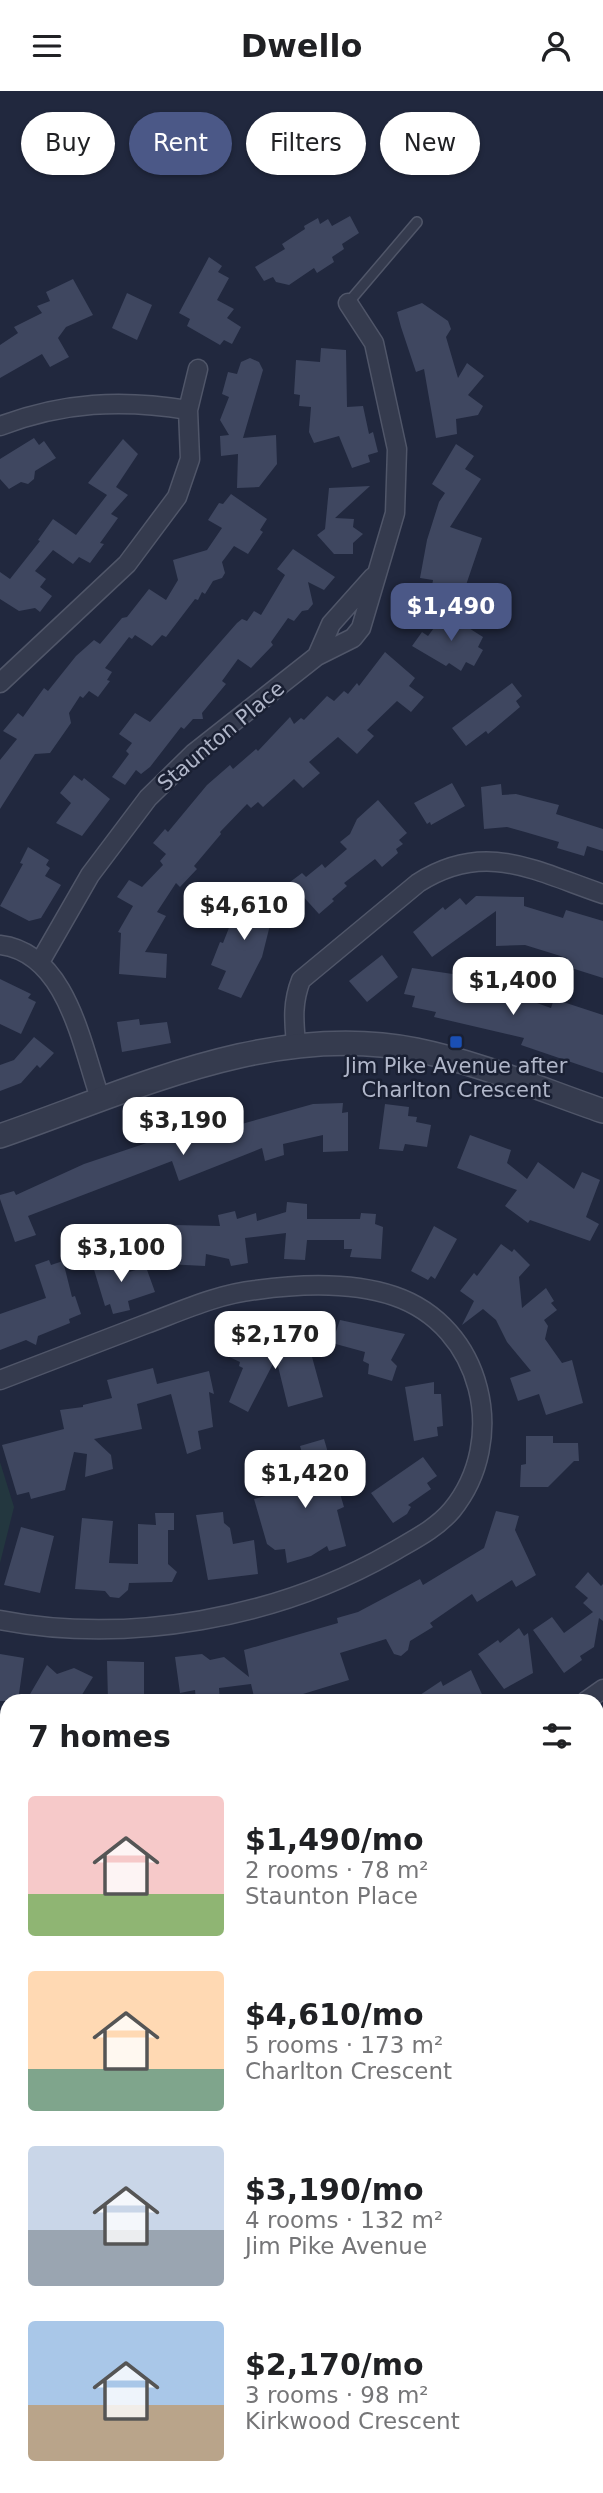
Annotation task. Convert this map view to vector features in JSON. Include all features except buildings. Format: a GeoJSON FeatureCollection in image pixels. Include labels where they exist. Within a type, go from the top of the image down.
{"type":"FeatureCollection","features":[{"type":"Feature","properties":{"kind":"street","name":"Staunton Place"},"geometry":{"type":"LineString","coordinates":[[40,962],[90,875],[148,798],[194,753],[317,656],[353,638],[361,628],[395,513],[397,449],[374,344],[348,303]]}},
{"type":"Feature","properties":{"kind":"street"},"geometry":{"type":"LineString","coordinates":[[0,683],[127,564],[177,497],[190,459],[188,410],[198,369]]}},
{"type":"Feature","properties":{"kind":"street"},"geometry":{"type":"LineString","coordinates":[[0,426],[33,413],[78,404],[150,404],[188,410]]}},
{"type":"Feature","properties":{"kind":"street","name":"Staunton Place"},"geometry":{"type":"LineString","coordinates":[[317,656],[331,624],[345,605],[377,572]]}},
{"type":"Feature","properties":{"kind":"street"},"geometry":{"type":"LineString","coordinates":[[345,605],[356,607],[365,616]]}},
{"type":"Feature","properties":{"kind":"street"},"geometry":{"type":"LineString","coordinates":[[296,1044],[294,996],[301,980],[407,892],[439,870],[477,860],[505,862],[603,894]]}},
{"type":"Feature","properties":{"kind":"street"},"geometry":{"type":"LineString","coordinates":[[0,945],[40,962],[61,988],[101,1101]]}},
{"type":"Feature","properties":{"kind":"street"},"geometry":{"type":"LineString","coordinates":[[0,1136],[216,1062],[296,1044],[344,1042],[417,1050],[474,1066],[603,1111]]}},
{"type":"Feature","properties":{"kind":"street"},"geometry":{"type":"LineString","coordinates":[[0,1380],[232,1294],[290,1287],[327,1286],[394,1296],[422,1309],[448,1333],[470,1363],[478,1385],[484,1425],[481,1449],[472,1478],[451,1512],[430,1531],[333,1582],[246,1609],[141,1627],[50,1628],[0,1620]]}},
{"type":"Feature","properties":{"kind":"lane"},"geometry":{"type":"LineString","coordinates":[[348,303],[417,222]]}},
{"type":"Feature","properties":{"kind":"shaded area"},"geometry":{"type":"Polygon","coordinates":[[[0,1462],[14,1507],[0,1563],[0,1462]]]}},
{"type":"Feature","properties":{"kind":"place","name":"Jim Pike Avenue after Charlton Crescent"},"geometry":{"type":"Point","coordinates":[456,1042]}}]}
